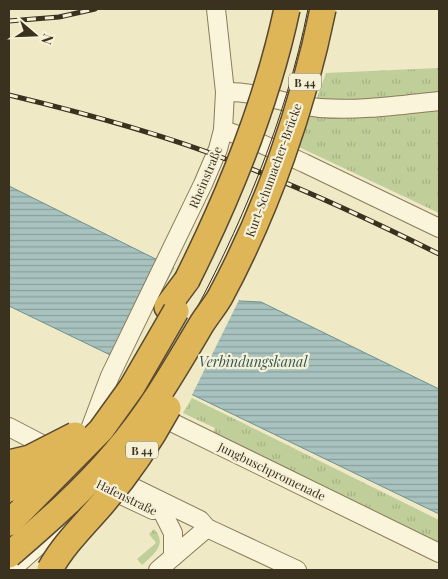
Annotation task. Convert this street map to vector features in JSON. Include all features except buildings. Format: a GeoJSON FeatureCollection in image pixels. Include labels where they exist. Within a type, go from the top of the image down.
{"type":"FeatureCollection","features":[{"type":"Feature","properties":{"kind":"highway","name":"B 44"},"geometry":{"type":"LineString","coordinates":[[9,523],[101,430],[155,350],[176,311],[187,280],[230,186],[251,134],[269,80],[287,9]]}},
{"type":"Feature","properties":{"kind":"highway","name":"Kurt-Schumacher-Brücke"},"geometry":{"type":"LineString","coordinates":[[220,298],[254,225],[282,154],[305,83],[323,9]]}},
{"type":"Feature","properties":{"kind":"highway"},"geometry":{"type":"LineString","coordinates":[[9,489],[35,474],[70,444],[120,382],[167,307],[187,280]]}},
{"type":"Feature","properties":{"kind":"highway","name":"B 44"},"geometry":{"type":"LineString","coordinates":[[50,570],[66,544],[104,502],[159,425],[183,382],[213,318],[220,298]]}},
{"type":"Feature","properties":{"kind":"highway"},"geometry":{"type":"LineString","coordinates":[[9,555],[89,482],[116,452],[150,408],[220,298]]}},
{"type":"Feature","properties":{"kind":"highway"},"geometry":{"type":"LineString","coordinates":[[9,463],[70,444]]}},
{"type":"Feature","properties":{"kind":"street","name":"Rheinstraße"},"geometry":{"type":"LineString","coordinates":[[106,386],[207,176],[222,130],[224,92],[216,9]]}},
{"type":"Feature","properties":{"kind":"street"},"geometry":{"type":"LineString","coordinates":[[224,92],[250,92],[326,108],[374,108],[439,101]]}},
{"type":"Feature","properties":{"kind":"street"},"geometry":{"type":"LineString","coordinates":[[222,130],[253,140],[304,163],[439,228]]}},
{"type":"Feature","properties":{"kind":"street"},"geometry":{"type":"LineString","coordinates":[[92,467],[88,454],[70,444],[106,386]]}},
{"type":"Feature","properties":{"kind":"street"},"geometry":{"type":"LineString","coordinates":[[11,570],[87,502],[105,481],[114,457],[106,386]]}},
{"type":"Feature","properties":{"kind":"street","name":"Jungbuschpromenade"},"geometry":{"type":"LineString","coordinates":[[106,386],[439,553]]}},
{"type":"Feature","properties":{"kind":"street","name":"Hafenstraße"},"geometry":{"type":"LineString","coordinates":[[9,427],[70,444],[105,481],[164,515],[195,529],[207,528]]}},
{"type":"Feature","properties":{"kind":"street","name":"Hafenstraße"},"geometry":{"type":"LineString","coordinates":[[70,444],[80,473],[105,481],[200,520],[207,528],[296,570]]}},
{"type":"Feature","properties":{"kind":"street"},"geometry":{"type":"LineString","coordinates":[[164,515],[173,533],[173,557]]}},
{"type":"Feature","properties":{"kind":"street"},"geometry":{"type":"LineString","coordinates":[[158,570],[207,528]]}},
{"type":"Feature","properties":{"kind":"green space"},"geometry":{"type":"Polygon","coordinates":[[[439,68],[439,213],[299,147],[326,73],[439,68]]]}},
{"type":"Feature","properties":{"kind":"green space"},"geometry":{"type":"Polygon","coordinates":[[[192,398],[439,520],[439,546],[211,437],[215,428],[183,413],[192,398]]]}},
{"type":"Feature","properties":{"kind":"green space"},"geometry":{"type":"Polygon","coordinates":[[[154,529],[160,539],[160,544],[155,553],[142,565],[137,559],[156,543],[149,534],[154,529]]]}},
{"type":"Feature","properties":{"kind":"water","name":"Verbindungskanal"},"geometry":{"type":"Polygon","coordinates":[[[9,186],[240,301],[261,302],[439,389],[439,514],[9,306],[9,186]]]}},
{"type":"Feature","properties":{"kind":"pier"},"geometry":{"type":"Polygon","coordinates":[[[175,267],[240,298],[191,397],[117,361],[127,346],[117,341],[149,275],[166,283],[175,267]]]}},
{"type":"Feature","properties":{"kind":"tram line"},"geometry":{"type":"LineString","coordinates":[[9,540],[64,494],[113,441],[143,401],[177,344],[224,253],[259,174],[287,92],[299,51],[308,9]]}},
{"type":"Feature","properties":{"kind":"tram line"},"geometry":{"type":"LineString","coordinates":[[65,482],[93,454]]}},
{"type":"Feature","properties":{"kind":"railway"},"geometry":{"type":"LineString","coordinates":[[9,21],[59,17],[95,9]]}},
{"type":"Feature","properties":{"kind":"railway"},"geometry":{"type":"LineString","coordinates":[[9,95],[121,124],[204,151],[310,193],[439,254]]}}]}
